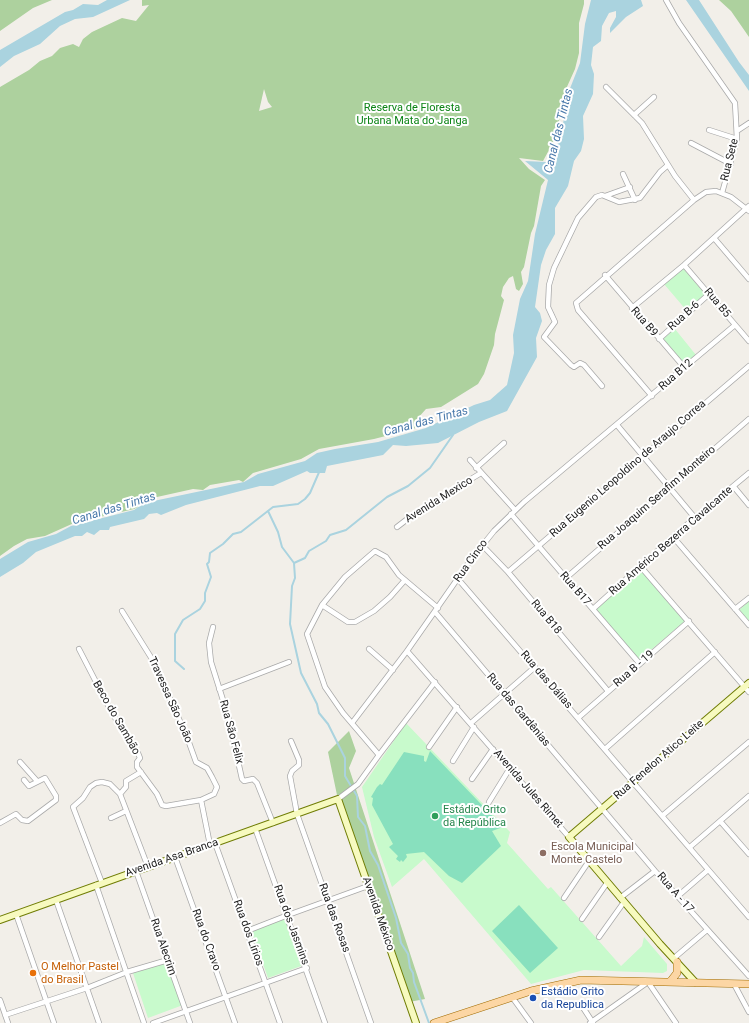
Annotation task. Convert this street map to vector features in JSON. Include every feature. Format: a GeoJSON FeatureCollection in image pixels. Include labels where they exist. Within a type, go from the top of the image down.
{"type":"FeatureCollection","features":[{"type":"Feature","properties":{"kind":"main road"},"geometry":{"type":"LineString","coordinates":[[670,982],[677,974],[675,960]]}},
{"type":"Feature","properties":{"kind":"main road"},"geometry":{"type":"LineString","coordinates":[[436,1022],[512,997],[581,980],[749,984]]}},
{"type":"Feature","properties":{"kind":"street","name":"Rua Sete"},"geometry":{"type":"LineString","coordinates":[[652,396],[575,305],[577,300],[605,275],[694,200],[711,191],[722,193],[731,164],[737,139],[736,110],[733,99],[680,23],[666,0]]}},
{"type":"Feature","properties":{"kind":"street"},"geometry":{"type":"LineString","coordinates":[[606,87],[647,130],[668,165],[694,200]]}},
{"type":"Feature","properties":{"kind":"street"},"geometry":{"type":"LineString","coordinates":[[634,115],[654,97]]}},
{"type":"Feature","properties":{"kind":"street"},"geometry":{"type":"LineString","coordinates":[[737,131],[749,123]]}},
{"type":"Feature","properties":{"kind":"street"},"geometry":{"type":"LineString","coordinates":[[709,130],[737,139]]}},
{"type":"Feature","properties":{"kind":"street"},"geometry":{"type":"LineString","coordinates":[[691,143],[731,164]]}},
{"type":"Feature","properties":{"kind":"street"},"geometry":{"type":"LineString","coordinates":[[602,386],[584,365],[580,363],[576,366],[571,365],[544,336],[555,322],[548,307],[548,285],[554,268],[581,213],[597,195],[605,196],[619,202],[635,200],[643,195],[660,172],[668,165]]}},
{"type":"Feature","properties":{"kind":"street"},"geometry":{"type":"LineString","coordinates":[[623,174],[635,200]]}},
{"type":"Feature","properties":{"kind":"street"},"geometry":{"type":"LineString","coordinates":[[605,196],[630,187]]}},
{"type":"Feature","properties":{"kind":"street"},"geometry":{"type":"LineString","coordinates":[[632,308],[748,209],[731,197],[722,193]]}},
{"type":"Feature","properties":{"kind":"street"},"geometry":{"type":"LineString","coordinates":[[714,238],[749,279]]}},
{"type":"Feature","properties":{"kind":"street","name":"Rua B5"},"geometry":{"type":"LineString","coordinates":[[684,265],[749,341]]}},
{"type":"Feature","properties":{"kind":"street","name":"Rua B9"},"geometry":{"type":"LineString","coordinates":[[605,275],[684,367]]}},
{"type":"Feature","properties":{"kind":"street","name":"Rua B-6"},"geometry":{"type":"LineString","coordinates":[[660,339],[709,294]]}},
{"type":"Feature","properties":{"kind":"street","name":"Rua B12"},"geometry":{"type":"LineString","coordinates":[[617,425],[735,325]]}},
{"type":"Feature","properties":{"kind":"street","name":"Rua Eugenio Leopoldino de Araujo Correa"},"geometry":{"type":"LineString","coordinates":[[508,572],[749,366]]}},
{"type":"Feature","properties":{"kind":"street","name":"Rua Joaquim Serafim Monteiro"},"geometry":{"type":"LineString","coordinates":[[566,578],[749,419]]}},
{"type":"Feature","properties":{"kind":"street"},"geometry":{"type":"LineString","coordinates":[[617,425],[695,518]]}},
{"type":"Feature","properties":{"kind":"street","name":"Rua Cinco"},"geometry":{"type":"LineString","coordinates":[[352,723],[437,610],[482,545],[515,510],[617,425]]}},
{"type":"Feature","properties":{"kind":"street"},"geometry":{"type":"LineString","coordinates":[[476,468],[504,443]]}},
{"type":"Feature","properties":{"kind":"street"},"geometry":{"type":"LineString","coordinates":[[470,460],[515,510]]}},
{"type":"Feature","properties":{"kind":"street","name":"Avenida Mexico"},"geometry":{"type":"LineString","coordinates":[[397,527],[410,517],[439,502],[448,492],[481,473]]}},
{"type":"Feature","properties":{"kind":"street","name":"Rua Américo Bezerra Cavalcante"},"geometry":{"type":"LineString","coordinates":[[593,609],[695,518],[749,473]]}},
{"type":"Feature","properties":{"kind":"street"},"geometry":{"type":"LineString","coordinates":[[734,487],[749,505]]}},
{"type":"Feature","properties":{"kind":"street","name":"Rua B17"},"geometry":{"type":"LineString","coordinates":[[511,514],[640,664]]}},
{"type":"Feature","properties":{"kind":"street"},"geometry":{"type":"LineString","coordinates":[[674,538],[749,625]]}},
{"type":"Feature","properties":{"kind":"street","name":"Rua B18"},"geometry":{"type":"LineString","coordinates":[[482,545],[508,572],[608,691]]}},
{"type":"Feature","properties":{"kind":"street","name":"Rua das Gardênias"},"geometry":{"type":"LineString","coordinates":[[322,605],[345,577],[362,560],[373,552],[380,552],[405,580],[437,610],[504,694],[602,809]]}},
{"type":"Feature","properties":{"kind":"street"},"geometry":{"type":"LineString","coordinates":[[641,566],[715,652],[748,687]]}},
{"type":"Feature","properties":{"kind":"street","name":"Rua das Dálias"},"geometry":{"type":"LineString","coordinates":[[458,579],[749,917]]}},
{"type":"Feature","properties":{"kind":"street"},"geometry":{"type":"LineString","coordinates":[[379,755],[331,698],[325,687],[310,646],[307,631],[313,625],[322,605],[348,622],[355,622],[374,611],[390,597],[405,580]]}},
{"type":"Feature","properties":{"kind":"street"},"geometry":{"type":"LineString","coordinates":[[735,610],[749,598]]}},
{"type":"Feature","properties":{"kind":"street","name":"Travessa São João"},"geometry":{"type":"LineString","coordinates":[[122,612],[152,659],[187,737],[196,762],[207,768],[217,787],[214,794],[200,800]]}},
{"type":"Feature","properties":{"kind":"street","name":"Rua B - 19"},"geometry":{"type":"LineString","coordinates":[[578,718],[689,621]]}},
{"type":"Feature","properties":{"kind":"street","name":"Rua São Felix"},"geometry":{"type":"LineString","coordinates":[[213,627],[210,636],[210,653],[219,689],[232,730],[242,779],[244,781],[253,779],[257,783],[273,823]]}},
{"type":"Feature","properties":{"kind":"street","name":"Beco do Sambão"},"geometry":{"type":"LineString","coordinates":[[79,649],[112,713],[138,753],[140,759],[136,765],[141,772]]}},
{"type":"Feature","properties":{"kind":"street"},"geometry":{"type":"LineString","coordinates":[[369,649],[393,670]]}},
{"type":"Feature","properties":{"kind":"street","name":"Avenida Jules Rimet"},"geometry":{"type":"LineString","coordinates":[[407,651],[473,725],[607,883],[695,982]]}},
{"type":"Feature","properties":{"kind":"street"},"geometry":{"type":"LineString","coordinates":[[605,749],[715,652]]}},
{"type":"Feature","properties":{"kind":"street"},"geometry":{"type":"LineString","coordinates":[[219,689],[289,662]]}},
{"type":"Feature","properties":{"kind":"street"},"geometry":{"type":"LineString","coordinates":[[453,760],[473,725],[504,694],[535,667]]}},
{"type":"Feature","properties":{"kind":"street"},"geometry":{"type":"LineString","coordinates":[[339,803],[358,784],[435,682]]}},
{"type":"Feature","properties":{"kind":"street","name":"Rua Fenelon Atico Leite"},"geometry":{"type":"LineString","coordinates":[[569,837],[748,687]]}},
{"type":"Feature","properties":{"kind":"street"},"geometry":{"type":"LineString","coordinates":[[429,747],[457,707]]}},
{"type":"Feature","properties":{"kind":"street","name":"Rua das Rosas"},"geometry":{"type":"LineString","coordinates":[[291,741],[299,760],[298,765],[290,776],[297,814],[371,1023]]}},
{"type":"Feature","properties":{"kind":"street"},"geometry":{"type":"LineString","coordinates":[[662,816],[749,742]]}},
{"type":"Feature","properties":{"kind":"street"},"geometry":{"type":"LineString","coordinates":[[472,779],[493,749]]}},
{"type":"Feature","properties":{"kind":"street"},"geometry":{"type":"LineString","coordinates":[[20,762],[37,781]]}},
{"type":"Feature","properties":{"kind":"street"},"geometry":{"type":"LineString","coordinates":[[489,802],[510,768]]}},
{"type":"Feature","properties":{"kind":"street"},"geometry":{"type":"LineString","coordinates":[[120,794],[126,787],[126,781],[141,772],[164,806],[200,800]]}},
{"type":"Feature","properties":{"kind":"street"},"geometry":{"type":"LineString","coordinates":[[0,823],[16,814],[22,820],[28,821],[54,801],[56,796],[45,779],[43,778],[28,786],[24,780]]}},
{"type":"Feature","properties":{"kind":"street"},"geometry":{"type":"LineString","coordinates":[[144,1023],[73,807],[83,798],[90,787],[96,783],[106,782],[120,794],[148,867]]}},
{"type":"Feature","properties":{"kind":"street"},"geometry":{"type":"LineString","coordinates":[[690,847],[749,796]]}},
{"type":"Feature","properties":{"kind":"street","name":"Rua dos Lírios"},"geometry":{"type":"LineString","coordinates":[[200,800],[212,844],[266,981],[280,1023]]}},
{"type":"Feature","properties":{"kind":"street","name":"Avenida Asa Branca"},"geometry":{"type":"LineString","coordinates":[[0,920],[255,828],[297,814],[339,803]]}},
{"type":"Feature","properties":{"kind":"street","name":"Avenida México"},"geometry":{"type":"LineString","coordinates":[[339,803],[416,1023]]}},
{"type":"Feature","properties":{"kind":"street","name":"Rua A - 17"},"geometry":{"type":"LineString","coordinates":[[602,809],[749,976]]}},
{"type":"Feature","properties":{"kind":"street"},"geometry":{"type":"LineString","coordinates":[[111,818],[126,811]]}},
{"type":"Feature","properties":{"kind":"street"},"geometry":{"type":"LineString","coordinates":[[720,821],[749,854]]}},
{"type":"Feature","properties":{"kind":"street","name":"Rua dos Jasmins"},"geometry":{"type":"LineString","coordinates":[[255,828],[288,915],[325,1023]]}},
{"type":"Feature","properties":{"kind":"street","name":"Rua do Cravo"},"geometry":{"type":"LineString","coordinates":[[175,857],[235,1023]]}},
{"type":"Feature","properties":{"kind":"street"},"geometry":{"type":"LineString","coordinates":[[564,898],[589,861]]}},
{"type":"Feature","properties":{"kind":"street"},"geometry":{"type":"LineString","coordinates":[[678,896],[708,870]]}},
{"type":"Feature","properties":{"kind":"street","name":"Rua Alecrim"},"geometry":{"type":"LineString","coordinates":[[136,871],[190,1023]]}},
{"type":"Feature","properties":{"kind":"street"},"geometry":{"type":"LineString","coordinates":[[599,937],[622,900],[655,871]]}},
{"type":"Feature","properties":{"kind":"street"},"geometry":{"type":"LineString","coordinates":[[582,919],[607,883]]}},
{"type":"Feature","properties":{"kind":"street"},"geometry":{"type":"LineString","coordinates":[[247,932],[327,900],[368,886]]}},
{"type":"Feature","properties":{"kind":"street"},"geometry":{"type":"LineString","coordinates":[[56,900],[99,1023]]}},
{"type":"Feature","properties":{"kind":"street"},"geometry":{"type":"LineString","coordinates":[[16,914],[54,1023]]}},
{"type":"Feature","properties":{"kind":"street"},"geometry":{"type":"LineString","coordinates":[[675,960],[707,930]]}},
{"type":"Feature","properties":{"kind":"street"},"geometry":{"type":"LineString","coordinates":[[5,1015],[87,988],[127,972],[168,960]]}},
{"type":"Feature","properties":{"kind":"street"},"geometry":{"type":"LineString","coordinates":[[153,1023],[266,981],[307,968]]}},
{"type":"Feature","properties":{"kind":"street"},"geometry":{"type":"LineString","coordinates":[[582,1006],[592,1022],[648,982],[676,1023]]}},
{"type":"Feature","properties":{"kind":"street"},"geometry":{"type":"LineString","coordinates":[[734,984],[749,1012]]}},
{"type":"Feature","properties":{"kind":"street"},"geometry":{"type":"LineString","coordinates":[[512,997],[531,1023]]}},
{"type":"Feature","properties":{"kind":"street"},"geometry":{"type":"LineString","coordinates":[[0,1000],[8,1023]]}},
{"type":"Feature","properties":{"kind":"green space"},"geometry":{"type":"Polygon","coordinates":[[[0,0],[52,0],[33,8],[0,31],[0,0]]]}},
{"type":"Feature","properties":{"kind":"green space","name":"Reserva de Floresta Urbana Mata do Janga"},"geometry":{"type":"Polygon","coordinates":[[[142,0],[584,0],[579,23],[579,53],[575,69],[566,89],[555,139],[543,161],[519,158],[529,169],[545,180],[541,186],[534,226],[531,233],[524,267],[521,272],[523,284],[519,291],[516,289],[513,276],[509,278],[503,287],[501,296],[504,300],[495,334],[494,345],[484,374],[478,384],[441,407],[426,409],[417,419],[428,423],[413,429],[374,439],[319,449],[301,459],[253,473],[243,482],[239,480],[210,485],[203,490],[193,489],[139,501],[138,507],[134,509],[74,523],[45,536],[27,539],[0,556],[0,87],[29,70],[40,61],[52,56],[60,48],[73,44],[79,47],[83,39],[92,32],[122,18],[136,21],[149,5],[142,6],[142,0]],[[264,89],[259,111],[272,107],[268,102],[264,89]]]}},
{"type":"Feature","properties":{"kind":"green space"},"geometry":{"type":"Polygon","coordinates":[[[719,0],[749,0],[749,37],[731,11],[719,0]]]}},
{"type":"Feature","properties":{"kind":"green space"},"geometry":{"type":"Polygon","coordinates":[[[683,268],[706,295],[687,311],[664,284],[683,268]]]}},
{"type":"Feature","properties":{"kind":"green space"},"geometry":{"type":"Polygon","coordinates":[[[675,329],[696,355],[684,365],[663,339],[675,329]]]}},
{"type":"Feature","properties":{"kind":"green space"},"geometry":{"type":"Polygon","coordinates":[[[641,570],[685,621],[639,660],[594,608],[641,570]]]}},
{"type":"Feature","properties":{"kind":"green space"},"geometry":{"type":"Polygon","coordinates":[[[749,601],[749,622],[738,611],[749,601]]]}},
{"type":"Feature","properties":{"kind":"green space"},"geometry":{"type":"Polygon","coordinates":[[[406,723],[510,832],[507,843],[548,889],[551,887],[621,966],[642,946],[644,937],[667,964],[667,971],[663,973],[584,970],[531,984],[424,859],[392,887],[374,837],[362,787],[406,723]]]}},
{"type":"Feature","properties":{"kind":"green space"},"geometry":{"type":"Polygon","coordinates":[[[349,731],[356,751],[349,768],[425,999],[409,1002],[337,795],[328,752],[349,731]]]}},
{"type":"Feature","properties":{"kind":"green space","name":"Estádio Grito da República"},"geometry":{"type":"Polygon","coordinates":[[[430,751],[503,827],[492,831],[501,846],[462,883],[449,876],[424,852],[406,854],[407,857],[403,862],[396,859],[398,856],[389,847],[393,844],[372,805],[373,798],[371,797],[377,787],[380,784],[382,785],[404,752],[424,756],[424,761],[426,762],[430,751]]]}},
{"type":"Feature","properties":{"kind":"green space"},"geometry":{"type":"Polygon","coordinates":[[[519,905],[558,948],[530,973],[492,931],[519,905]]]}},
{"type":"Feature","properties":{"kind":"green space"},"geometry":{"type":"Polygon","coordinates":[[[286,914],[304,965],[268,978],[250,927],[286,914]]]}},
{"type":"Feature","properties":{"kind":"green space"},"geometry":{"type":"Polygon","coordinates":[[[166,957],[183,1005],[148,1018],[132,970],[166,957]]]}},
{"type":"Feature","properties":{"kind":"water"},"geometry":{"type":"Polygon","coordinates":[[[107,0],[130,0],[93,17],[75,19],[60,26],[40,44],[14,56],[0,67],[0,50],[65,12],[73,10],[83,4],[98,5],[107,0]]]}},
{"type":"Feature","properties":{"kind":"water"},"geometry":{"type":"Polygon","coordinates":[[[591,0],[641,0],[643,6],[626,17],[610,33],[610,28],[616,17],[616,11],[609,13],[602,26],[601,41],[593,47],[591,65],[594,74],[593,94],[583,116],[584,139],[581,151],[574,161],[568,186],[555,208],[555,234],[546,250],[541,265],[535,307],[540,313],[542,321],[536,338],[537,357],[507,411],[479,422],[438,443],[406,446],[393,445],[383,455],[327,466],[325,473],[310,473],[307,471],[273,486],[260,486],[186,505],[161,515],[157,513],[149,514],[144,519],[110,527],[109,530],[100,530],[94,535],[87,532],[82,536],[75,536],[36,552],[23,563],[0,577],[0,559],[28,542],[56,534],[71,526],[134,510],[144,503],[244,482],[258,474],[305,461],[317,453],[378,442],[426,428],[474,405],[490,400],[507,385],[514,353],[513,335],[520,299],[528,281],[535,234],[548,180],[525,161],[546,162],[560,140],[569,91],[580,63],[585,24],[591,0]]]}},
{"type":"Feature","properties":{"kind":"water"},"geometry":{"type":"Polygon","coordinates":[[[686,0],[699,0],[749,75],[749,91],[686,0]]]}},
{"type":"Feature","properties":{"kind":"waterway"},"geometry":{"type":"LineString","coordinates":[[429,1023],[414,982],[408,954],[401,943],[396,918],[378,865],[370,851],[365,826],[358,817],[357,796],[345,776],[345,758],[328,724],[319,713],[317,704],[301,673],[290,624],[292,586],[295,578],[294,563],[305,558],[309,551],[326,541],[330,535],[346,530],[387,497],[408,486],[430,468],[453,435]]}},
{"type":"Feature","properties":{"kind":"waterway"},"geometry":{"type":"LineString","coordinates":[[184,669],[175,661],[175,634],[183,620],[200,609],[205,601],[205,593],[211,577],[207,564],[209,562],[210,553],[223,544],[233,534],[241,532],[273,507],[298,504],[305,499],[310,493],[320,470]]}},
{"type":"Feature","properties":{"kind":"waterway"},"geometry":{"type":"LineString","coordinates":[[268,511],[278,532],[282,547],[294,563]]}},
{"type":"Feature","properties":{"kind":"place","name":"Estádio Grito da República"},"geometry":{"type":"Point","coordinates":[435,816]}},
{"type":"Feature","properties":{"kind":"place","name":"Escola Municipal Monte Castelo"},"geometry":{"type":"Point","coordinates":[543,853]}},
{"type":"Feature","properties":{"kind":"place","name":"O Melhor Pastel do Brasil"},"geometry":{"type":"Point","coordinates":[33,973]}},
{"type":"Feature","properties":{"kind":"place","name":"Estádio Grito da Republica"},"geometry":{"type":"Point","coordinates":[533,998]}},
{"type":"Feature","properties":{"kind":"water label","name":"Canal das Tintas"},"geometry":{"type":"Point","coordinates":[559,131]}},
{"type":"Feature","properties":{"kind":"water label","name":"Canal das Tintas"},"geometry":{"type":"Point","coordinates":[426,422]}},
{"type":"Feature","properties":{"kind":"water label","name":"Canal das Tintas"},"geometry":{"type":"Point","coordinates":[114,509]}}]}
